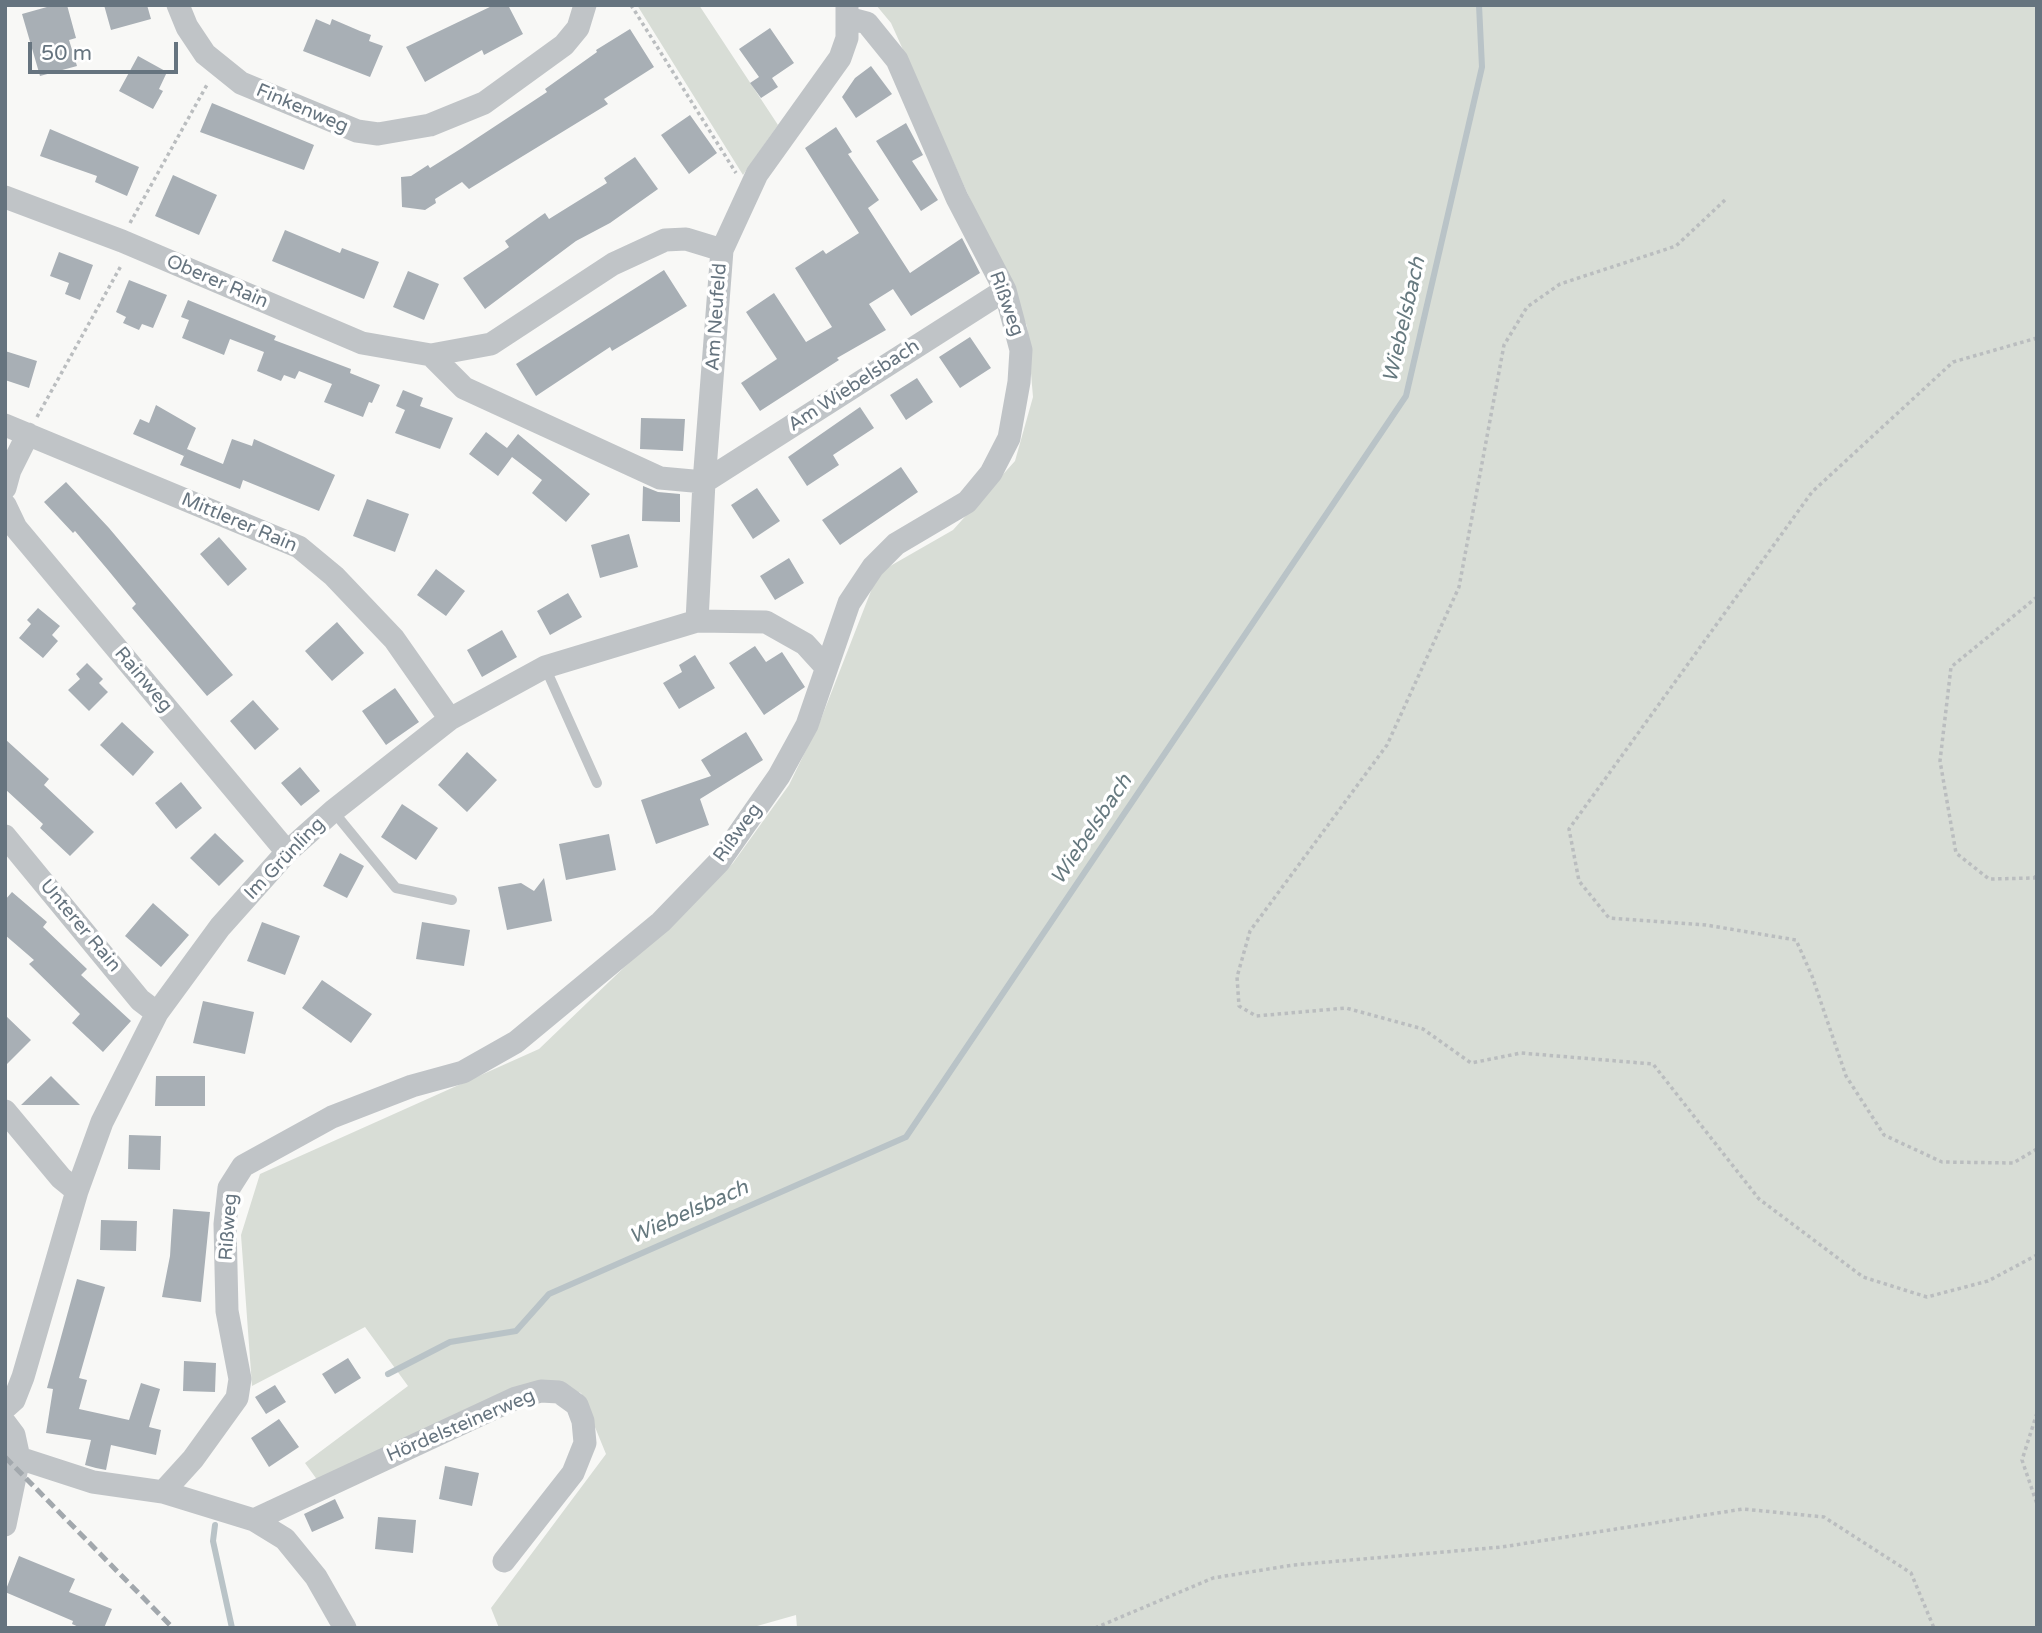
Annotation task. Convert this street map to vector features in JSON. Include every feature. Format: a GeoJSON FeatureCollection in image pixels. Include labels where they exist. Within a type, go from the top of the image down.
{"type":"FeatureCollection","features":[{"type":"Feature","properties":{"kind":"street","name":"Finkenweg"},"geometry":{"type":"LineString","coordinates":[[178,5],[187,27],[205,54],[241,83],[357,131],[378,134],[430,125],[484,103],[564,45],[578,28],[585,5]]}},
{"type":"Feature","properties":{"kind":"street","name":"Am Neufeld"},"geometry":{"type":"LineString","coordinates":[[697,621],[704,482],[722,250],[757,174],[840,58],[847,38],[848,12]]}},
{"type":"Feature","properties":{"kind":"street","name":"Rißweg"},"geometry":{"type":"LineString","coordinates":[[163,1492],[193,1459],[237,1398],[240,1379],[227,1311],[225,1224],[229,1188],[243,1166],[332,1118],[412,1086],[463,1072],[516,1042],[651,931],[719,862],[779,776],[807,725],[825,666],[849,603],[873,567],[896,544],[967,502],[990,473],[1009,438],[1019,382],[1021,350],[1005,290],[957,198],[897,60],[867,23],[848,12]]}},
{"type":"Feature","properties":{"kind":"street","name":"Oberer Rain"},"geometry":{"type":"LineString","coordinates":[[5,197],[122,241],[362,343],[431,355],[491,344],[613,264],[665,240],[686,239],[722,250]]}},
{"type":"Feature","properties":{"kind":"street","name":"Am Wiebelsbach"},"geometry":{"type":"LineString","coordinates":[[704,482],[1005,290]]}},
{"type":"Feature","properties":{"kind":"street"},"geometry":{"type":"LineString","coordinates":[[431,355],[464,388],[660,478],[704,482]]}},
{"type":"Feature","properties":{"kind":"street"},"geometry":{"type":"LineString","coordinates":[[5,488],[10,470],[33,424]]}},
{"type":"Feature","properties":{"kind":"street","name":"Mittlerer Rain"},"geometry":{"type":"LineString","coordinates":[[5,425],[33,424],[299,547],[334,576],[394,639],[450,719]]}},
{"type":"Feature","properties":{"kind":"street","name":"Rainweg"},"geometry":{"type":"LineString","coordinates":[[5,505],[16,528],[287,852]]}},
{"type":"Feature","properties":{"kind":"street","name":"Im Grünling"},"geometry":{"type":"LineString","coordinates":[[5,1408],[14,1401],[23,1377],[77,1191],[102,1122],[157,1013],[220,927],[287,852],[333,810],[450,719],[545,667],[697,621],[766,622],[806,644],[825,666]]}},
{"type":"Feature","properties":{"kind":"street","name":"Unterer Rain"},"geometry":{"type":"LineString","coordinates":[[5,836],[140,1000],[157,1013]]}},
{"type":"Feature","properties":{"kind":"street"},"geometry":{"type":"LineString","coordinates":[[5,1111],[61,1178],[77,1191]]}},
{"type":"Feature","properties":{"kind":"street","name":"Hördelsteinerweg"},"geometry":{"type":"LineString","coordinates":[[254,1520],[516,1398],[541,1391],[559,1392],[577,1405],[583,1421],[585,1443],[573,1473],[504,1561]]}},
{"type":"Feature","properties":{"kind":"street"},"geometry":{"type":"LineString","coordinates":[[5,1423],[14,1434],[19,1458],[5,1525]]}},
{"type":"Feature","properties":{"kind":"street"},"geometry":{"type":"LineString","coordinates":[[19,1458],[93,1482],[163,1492],[254,1520],[285,1539],[316,1577],[345,1628]]}},
{"type":"Feature","properties":{"kind":"lane"},"geometry":{"type":"LineString","coordinates":[[545,667],[597,783]]}},
{"type":"Feature","properties":{"kind":"lane"},"geometry":{"type":"LineString","coordinates":[[333,810],[396,888],[452,900]]}},
{"type":"Feature","properties":{"kind":"path"},"geometry":{"type":"LineString","coordinates":[[631,5],[748,193]]}},
{"type":"Feature","properties":{"kind":"path"},"geometry":{"type":"LineString","coordinates":[[137,206],[207,84]]}},
{"type":"Feature","properties":{"kind":"path"},"geometry":{"type":"LineString","coordinates":[[1726,200],[1676,246],[1560,284],[1527,307],[1504,345],[1459,587],[1387,745],[1250,931],[1237,977],[1239,1006],[1256,1016],[1346,1008],[1423,1029],[1471,1063],[1521,1053],[1653,1063],[1759,1199],[1863,1277],[1875,1281],[1927,1297],[1988,1281],[2037,1255]]}},
{"type":"Feature","properties":{"kind":"path"},"geometry":{"type":"LineString","coordinates":[[33,424],[123,262]]}},
{"type":"Feature","properties":{"kind":"path"},"geometry":{"type":"LineString","coordinates":[[2037,338],[1953,362],[1812,492],[1569,829],[1579,881],[1609,918],[1706,925],[1796,940],[1812,976],[1846,1076],[1884,1135],[1942,1162],[2013,1163],[2037,1149]]}},
{"type":"Feature","properties":{"kind":"path"},"geometry":{"type":"LineString","coordinates":[[2037,597],[1951,667],[1940,761],[1956,853],[1989,879],[2034,878],[2037,875]]}},
{"type":"Feature","properties":{"kind":"path"},"geometry":{"type":"LineString","coordinates":[[2037,1413],[2022,1460],[2037,1504]]}},
{"type":"Feature","properties":{"kind":"path"},"geometry":{"type":"LineString","coordinates":[[1095,1628],[1213,1578],[1293,1565],[1502,1547],[1743,1509],[1824,1517],[1911,1573],[1934,1628]]}},
{"type":"Feature","properties":{"kind":"shaded area"},"geometry":{"type":"Polygon","coordinates":[[[637,5],[699,5],[778,125],[743,175],[637,5]]]}},
{"type":"Feature","properties":{"kind":"shaded area"},"geometry":{"type":"Polygon","coordinates":[[[876,5],[2037,5],[2037,1628],[797,1628],[796,1615],[750,1628],[499,1628],[491,1608],[606,1454],[581,1393],[541,1381],[318,1481],[305,1463],[408,1386],[365,1327],[252,1386],[241,1235],[260,1174],[539,1049],[733,863],[789,785],[821,719],[878,573],[953,530],[1015,461],[1033,397],[1027,326],[891,23],[876,5]]]}},
{"type":"Feature","properties":{"kind":"building"},"geometry":{"type":"Polygon","coordinates":[[[54,5],[67,5],[76,38],[69,40],[77,66],[40,76],[22,14],[54,5]]]}},
{"type":"Feature","properties":{"kind":"building"},"geometry":{"type":"Polygon","coordinates":[[[104,5],[147,5],[151,19],[111,30],[104,5]]]}},
{"type":"Feature","properties":{"kind":"building"},"geometry":{"type":"Polygon","coordinates":[[[494,5],[508,5],[523,34],[484,55],[482,50],[425,82],[406,47],[494,5]]]}},
{"type":"Feature","properties":{"kind":"building"},"geometry":{"type":"Polygon","coordinates":[[[316,19],[330,25],[332,19],[371,35],[369,41],[383,46],[370,77],[303,51],[316,19]]]}},
{"type":"Feature","properties":{"kind":"building"},"geometry":{"type":"Polygon","coordinates":[[[770,28],[794,63],[772,78],[778,87],[761,98],[750,83],[759,77],[739,49],[770,28]]]}},
{"type":"Feature","properties":{"kind":"building"},"geometry":{"type":"Polygon","coordinates":[[[630,29],[654,67],[604,99],[608,104],[469,189],[462,182],[435,199],[436,203],[425,210],[402,207],[401,177],[411,176],[428,165],[430,168],[462,148],[547,92],[545,89],[597,52],[596,50],[630,29]]]}},
{"type":"Feature","properties":{"kind":"building"},"geometry":{"type":"Polygon","coordinates":[[[138,56],[167,72],[159,89],[163,91],[153,109],[119,91],[138,56]]]}},
{"type":"Feature","properties":{"kind":"building"},"geometry":{"type":"Polygon","coordinates":[[[871,66],[892,94],[856,118],[842,97],[855,78],[871,66]]]}},
{"type":"Feature","properties":{"kind":"building"},"geometry":{"type":"Polygon","coordinates":[[[212,103],[314,145],[304,170],[200,132],[212,103]]]}},
{"type":"Feature","properties":{"kind":"building"},"geometry":{"type":"Polygon","coordinates":[[[690,115],[717,153],[689,174],[661,135],[690,115]]]}},
{"type":"Feature","properties":{"kind":"building"},"geometry":{"type":"Polygon","coordinates":[[[906,123],[923,155],[912,161],[938,200],[921,211],[876,141],[906,123]]]}},
{"type":"Feature","properties":{"kind":"building"},"geometry":{"type":"Polygon","coordinates":[[[836,127],[852,152],[848,154],[879,200],[868,208],[910,273],[962,238],[980,273],[911,316],[893,289],[869,304],[886,330],[837,358],[839,360],[760,411],[741,383],[777,359],[746,312],[774,293],[806,342],[832,327],[795,268],[823,250],[826,254],[859,233],[805,148],[836,127]]]}},
{"type":"Feature","properties":{"kind":"building"},"geometry":{"type":"Polygon","coordinates":[[[50,129],[139,167],[127,196],[95,182],[97,176],[40,156],[50,129]]]}},
{"type":"Feature","properties":{"kind":"building"},"geometry":{"type":"Polygon","coordinates":[[[635,157],[658,189],[610,223],[576,241],[485,309],[463,278],[509,247],[505,241],[545,213],[549,219],[607,183],[604,178],[635,157]]]}},
{"type":"Feature","properties":{"kind":"building"},"geometry":{"type":"Polygon","coordinates":[[[173,175],[217,195],[199,235],[155,216],[173,175]]]}},
{"type":"Feature","properties":{"kind":"building"},"geometry":{"type":"Polygon","coordinates":[[[285,230],[340,253],[342,248],[379,262],[364,299],[272,261],[285,230]]]}},
{"type":"Feature","properties":{"kind":"building"},"geometry":{"type":"Polygon","coordinates":[[[59,252],[93,265],[80,300],[65,294],[69,283],[50,276],[59,252]]]}},
{"type":"Feature","properties":{"kind":"building"},"geometry":{"type":"Polygon","coordinates":[[[664,270],[687,306],[612,351],[610,347],[536,396],[516,364],[664,270]]]}},
{"type":"Feature","properties":{"kind":"building"},"geometry":{"type":"Polygon","coordinates":[[[408,271],[439,284],[424,320],[393,307],[408,271]]]}},
{"type":"Feature","properties":{"kind":"building"},"geometry":{"type":"Polygon","coordinates":[[[129,280],[167,295],[153,328],[142,324],[139,330],[123,323],[126,317],[116,312],[129,280]]]}},
{"type":"Feature","properties":{"kind":"building"},"geometry":{"type":"Polygon","coordinates":[[[188,300],[276,336],[274,340],[351,369],[350,373],[380,385],[372,403],[369,402],[363,417],[324,402],[332,384],[299,371],[295,379],[284,375],[281,381],[257,371],[264,352],[230,339],[224,355],[182,338],[189,320],[181,317],[188,300]]]}},
{"type":"Feature","properties":{"kind":"building"},"geometry":{"type":"Polygon","coordinates":[[[970,337],[991,368],[960,388],[939,357],[970,337]]]}},
{"type":"Feature","properties":{"kind":"building"},"geometry":{"type":"Polygon","coordinates":[[[5,351],[37,361],[29,388],[5,380],[5,351]]]}},
{"type":"Feature","properties":{"kind":"building"},"geometry":{"type":"Polygon","coordinates":[[[917,378],[933,402],[906,420],[890,395],[917,378]]]}},
{"type":"Feature","properties":{"kind":"building"},"geometry":{"type":"Polygon","coordinates":[[[403,390],[423,398],[420,406],[453,418],[440,449],[395,433],[405,410],[396,406],[403,390]]]}},
{"type":"Feature","properties":{"kind":"building"},"geometry":{"type":"Polygon","coordinates":[[[156,405],[196,428],[184,456],[133,434],[140,419],[149,423],[156,405]]]}},
{"type":"Feature","properties":{"kind":"building"},"geometry":{"type":"Polygon","coordinates":[[[860,407],[874,428],[833,455],[839,465],[807,486],[788,457],[860,407]]]}},
{"type":"Feature","properties":{"kind":"building"},"geometry":{"type":"Polygon","coordinates":[[[641,418],[685,419],[683,451],[640,449],[641,418]]]}},
{"type":"Feature","properties":{"kind":"building"},"geometry":{"type":"Polygon","coordinates":[[[486,432],[507,448],[518,434],[590,494],[566,522],[532,493],[542,480],[512,457],[498,476],[469,454],[486,432]]]}},
{"type":"Feature","properties":{"kind":"building"},"geometry":{"type":"Polygon","coordinates":[[[232,439],[252,446],[254,439],[335,475],[319,511],[243,480],[240,489],[180,465],[187,449],[223,464],[232,439]]]}},
{"type":"Feature","properties":{"kind":"building"},"geometry":{"type":"Polygon","coordinates":[[[901,467],[918,492],[840,545],[822,520],[901,467]]]}},
{"type":"Feature","properties":{"kind":"building"},"geometry":{"type":"Polygon","coordinates":[[[66,482],[109,528],[233,675],[207,696],[132,608],[136,604],[108,570],[75,531],[73,533],[44,502],[66,482]]]}},
{"type":"Feature","properties":{"kind":"building"},"geometry":{"type":"Polygon","coordinates":[[[643,486],[658,492],[680,494],[680,522],[642,521],[643,486]]]}},
{"type":"Feature","properties":{"kind":"building"},"geometry":{"type":"Polygon","coordinates":[[[757,488],[780,521],[753,539],[731,505],[757,488]]]}},
{"type":"Feature","properties":{"kind":"building"},"geometry":{"type":"Polygon","coordinates":[[[367,499],[409,514],[395,552],[353,536],[367,499]]]}},
{"type":"Feature","properties":{"kind":"building"},"geometry":{"type":"Polygon","coordinates":[[[629,534],[638,567],[600,578],[591,545],[629,534]]]}},
{"type":"Feature","properties":{"kind":"building"},"geometry":{"type":"Polygon","coordinates":[[[219,537],[247,569],[228,586],[200,554],[219,537]]]}},
{"type":"Feature","properties":{"kind":"building"},"geometry":{"type":"Polygon","coordinates":[[[789,558],[804,583],[775,600],[760,576],[789,558]]]}},
{"type":"Feature","properties":{"kind":"building"},"geometry":{"type":"Polygon","coordinates":[[[436,569],[465,591],[446,616],[417,595],[436,569]]]}},
{"type":"Feature","properties":{"kind":"building"},"geometry":{"type":"Polygon","coordinates":[[[568,593],[582,617],[550,635],[537,611],[568,593]]]}},
{"type":"Feature","properties":{"kind":"building"},"geometry":{"type":"Polygon","coordinates":[[[38,608],[60,626],[52,635],[58,641],[43,658],[19,638],[31,624],[27,620],[38,608]]]}},
{"type":"Feature","properties":{"kind":"building"},"geometry":{"type":"Polygon","coordinates":[[[337,622],[364,653],[332,681],[305,651],[337,622]]]}},
{"type":"Feature","properties":{"kind":"building"},"geometry":{"type":"Polygon","coordinates":[[[502,630],[517,657],[482,677],[467,650],[502,630]]]}},
{"type":"Feature","properties":{"kind":"building"},"geometry":{"type":"Polygon","coordinates":[[[755,646],[766,662],[782,652],[805,687],[764,715],[729,663],[755,646]]]}},
{"type":"Feature","properties":{"kind":"building"},"geometry":{"type":"Polygon","coordinates":[[[695,655],[715,688],[679,709],[663,683],[682,672],[679,665],[695,655]]]}},
{"type":"Feature","properties":{"kind":"building"},"geometry":{"type":"Polygon","coordinates":[[[87,663],[103,679],[99,683],[108,692],[89,711],[68,690],[80,679],[76,674],[87,663]]]}},
{"type":"Feature","properties":{"kind":"building"},"geometry":{"type":"Polygon","coordinates":[[[395,688],[419,722],[386,745],[362,711],[395,688]]]}},
{"type":"Feature","properties":{"kind":"building"},"geometry":{"type":"Polygon","coordinates":[[[253,700],[279,729],[255,750],[230,721],[253,700]]]}},
{"type":"Feature","properties":{"kind":"building"},"geometry":{"type":"Polygon","coordinates":[[[122,722],[154,752],[133,776],[100,745],[122,722]]]}},
{"type":"Feature","properties":{"kind":"building"},"geometry":{"type":"Polygon","coordinates":[[[746,732],[763,760],[700,799],[709,825],[656,844],[641,800],[711,776],[701,760],[746,732]]]}},
{"type":"Feature","properties":{"kind":"building"},"geometry":{"type":"Polygon","coordinates":[[[5,739],[49,779],[44,785],[94,832],[70,856],[40,828],[43,824],[5,789],[5,739]]]}},
{"type":"Feature","properties":{"kind":"building"},"geometry":{"type":"Polygon","coordinates":[[[467,752],[497,780],[467,812],[438,785],[467,752]]]}},
{"type":"Feature","properties":{"kind":"building"},"geometry":{"type":"Polygon","coordinates":[[[300,767],[320,791],[301,806],[281,783],[300,767]]]}},
{"type":"Feature","properties":{"kind":"building"},"geometry":{"type":"Polygon","coordinates":[[[181,782],[202,808],[176,829],[155,803],[181,782]]]}},
{"type":"Feature","properties":{"kind":"building"},"geometry":{"type":"Polygon","coordinates":[[[402,804],[438,828],[416,860],[381,837],[402,804]]]}},
{"type":"Feature","properties":{"kind":"building"},"geometry":{"type":"Polygon","coordinates":[[[215,833],[244,861],[219,886],[190,858],[215,833]]]}},
{"type":"Feature","properties":{"kind":"building"},"geometry":{"type":"Polygon","coordinates":[[[609,834],[616,870],[566,880],[559,844],[609,834]]]}},
{"type":"Feature","properties":{"kind":"building"},"geometry":{"type":"Polygon","coordinates":[[[340,853],[364,866],[347,898],[323,886],[340,853]]]}},
{"type":"Feature","properties":{"kind":"building"},"geometry":{"type":"Polygon","coordinates":[[[544,878],[552,921],[507,930],[498,887],[521,883],[534,891],[544,878]]]}},
{"type":"Feature","properties":{"kind":"building"},"geometry":{"type":"Polygon","coordinates":[[[12,892],[47,922],[43,927],[87,969],[81,975],[131,1021],[103,1052],[72,1023],[80,1014],[29,964],[34,960],[5,935],[5,900],[12,892]]]}},
{"type":"Feature","properties":{"kind":"building"},"geometry":{"type":"Polygon","coordinates":[[[153,903],[189,935],[161,967],[125,936],[153,903]]]}},
{"type":"Feature","properties":{"kind":"building"},"geometry":{"type":"Polygon","coordinates":[[[262,922],[300,936],[285,975],[247,961],[262,922]]]}},
{"type":"Feature","properties":{"kind":"building"},"geometry":{"type":"Polygon","coordinates":[[[422,922],[470,930],[464,966],[416,959],[422,922]]]}},
{"type":"Feature","properties":{"kind":"building"},"geometry":{"type":"Polygon","coordinates":[[[322,980],[372,1014],[351,1043],[302,1008],[322,980]]]}},
{"type":"Feature","properties":{"kind":"building"},"geometry":{"type":"Polygon","coordinates":[[[203,1001],[254,1012],[245,1054],[193,1043],[203,1001]]]}},
{"type":"Feature","properties":{"kind":"building"},"geometry":{"type":"Polygon","coordinates":[[[5,1015],[31,1040],[5,1066],[5,1015]]]}},
{"type":"Feature","properties":{"kind":"building"},"geometry":{"type":"Polygon","coordinates":[[[51,1076],[80,1105],[21,1105],[51,1076]]]}},
{"type":"Feature","properties":{"kind":"building"},"geometry":{"type":"Polygon","coordinates":[[[156,1076],[205,1076],[205,1106],[155,1106],[156,1076]]]}},
{"type":"Feature","properties":{"kind":"building"},"geometry":{"type":"Polygon","coordinates":[[[129,1135],[161,1136],[160,1170],[128,1169],[129,1135]]]}},
{"type":"Feature","properties":{"kind":"building"},"geometry":{"type":"Polygon","coordinates":[[[173,1209],[210,1212],[201,1302],[162,1297],[170,1256],[173,1209]]]}},
{"type":"Feature","properties":{"kind":"building"},"geometry":{"type":"Polygon","coordinates":[[[101,1220],[137,1221],[136,1251],[100,1250],[101,1220]]]}},
{"type":"Feature","properties":{"kind":"building"},"geometry":{"type":"Polygon","coordinates":[[[77,1279],[105,1287],[79,1378],[87,1380],[79,1409],[129,1420],[141,1383],[160,1389],[149,1427],[161,1430],[156,1455],[111,1445],[106,1470],[85,1465],[91,1440],[46,1433],[53,1389],[47,1388],[77,1279]]]}},
{"type":"Feature","properties":{"kind":"building"},"geometry":{"type":"Polygon","coordinates":[[[348,1358],[361,1378],[335,1394],[322,1374],[348,1358]]]}},
{"type":"Feature","properties":{"kind":"building"},"geometry":{"type":"Polygon","coordinates":[[[184,1361],[216,1363],[215,1392],[183,1391],[184,1361]]]}},
{"type":"Feature","properties":{"kind":"building"},"geometry":{"type":"Polygon","coordinates":[[[275,1385],[286,1402],[266,1414],[255,1397],[275,1385]]]}},
{"type":"Feature","properties":{"kind":"building"},"geometry":{"type":"Polygon","coordinates":[[[279,1419],[299,1447],[269,1467],[251,1438],[279,1419]]]}},
{"type":"Feature","properties":{"kind":"building"},"geometry":{"type":"Polygon","coordinates":[[[445,1466],[479,1473],[472,1506],[439,1499],[445,1466]]]}},
{"type":"Feature","properties":{"kind":"building"},"geometry":{"type":"Polygon","coordinates":[[[335,1499],[344,1518],[312,1532],[304,1514],[335,1499]]]}},
{"type":"Feature","properties":{"kind":"building"},"geometry":{"type":"Polygon","coordinates":[[[378,1517],[416,1520],[413,1553],[375,1549],[378,1517]]]}},
{"type":"Feature","properties":{"kind":"building"},"geometry":{"type":"Polygon","coordinates":[[[19,1556],[75,1579],[69,1592],[112,1609],[104,1628],[81,1628],[72,1624],[73,1621],[5,1592],[19,1556]]]}},
{"type":"Feature","properties":{"kind":"waterway","name":"Wiebelsbach"},"geometry":{"type":"LineString","coordinates":[[388,1374],[450,1342],[516,1331],[549,1294],[906,1137],[1406,396],[1482,67],[1479,5]]}},
{"type":"Feature","properties":{"kind":"waterway","name":"Wiebelsbach"},"geometry":{"type":"LineString","coordinates":[[215,1525],[213,1541],[232,1628]]}},
{"type":"Feature","properties":{"kind":"railway"},"geometry":{"type":"LineString","coordinates":[[5,1457],[173,1628]]}}]}
